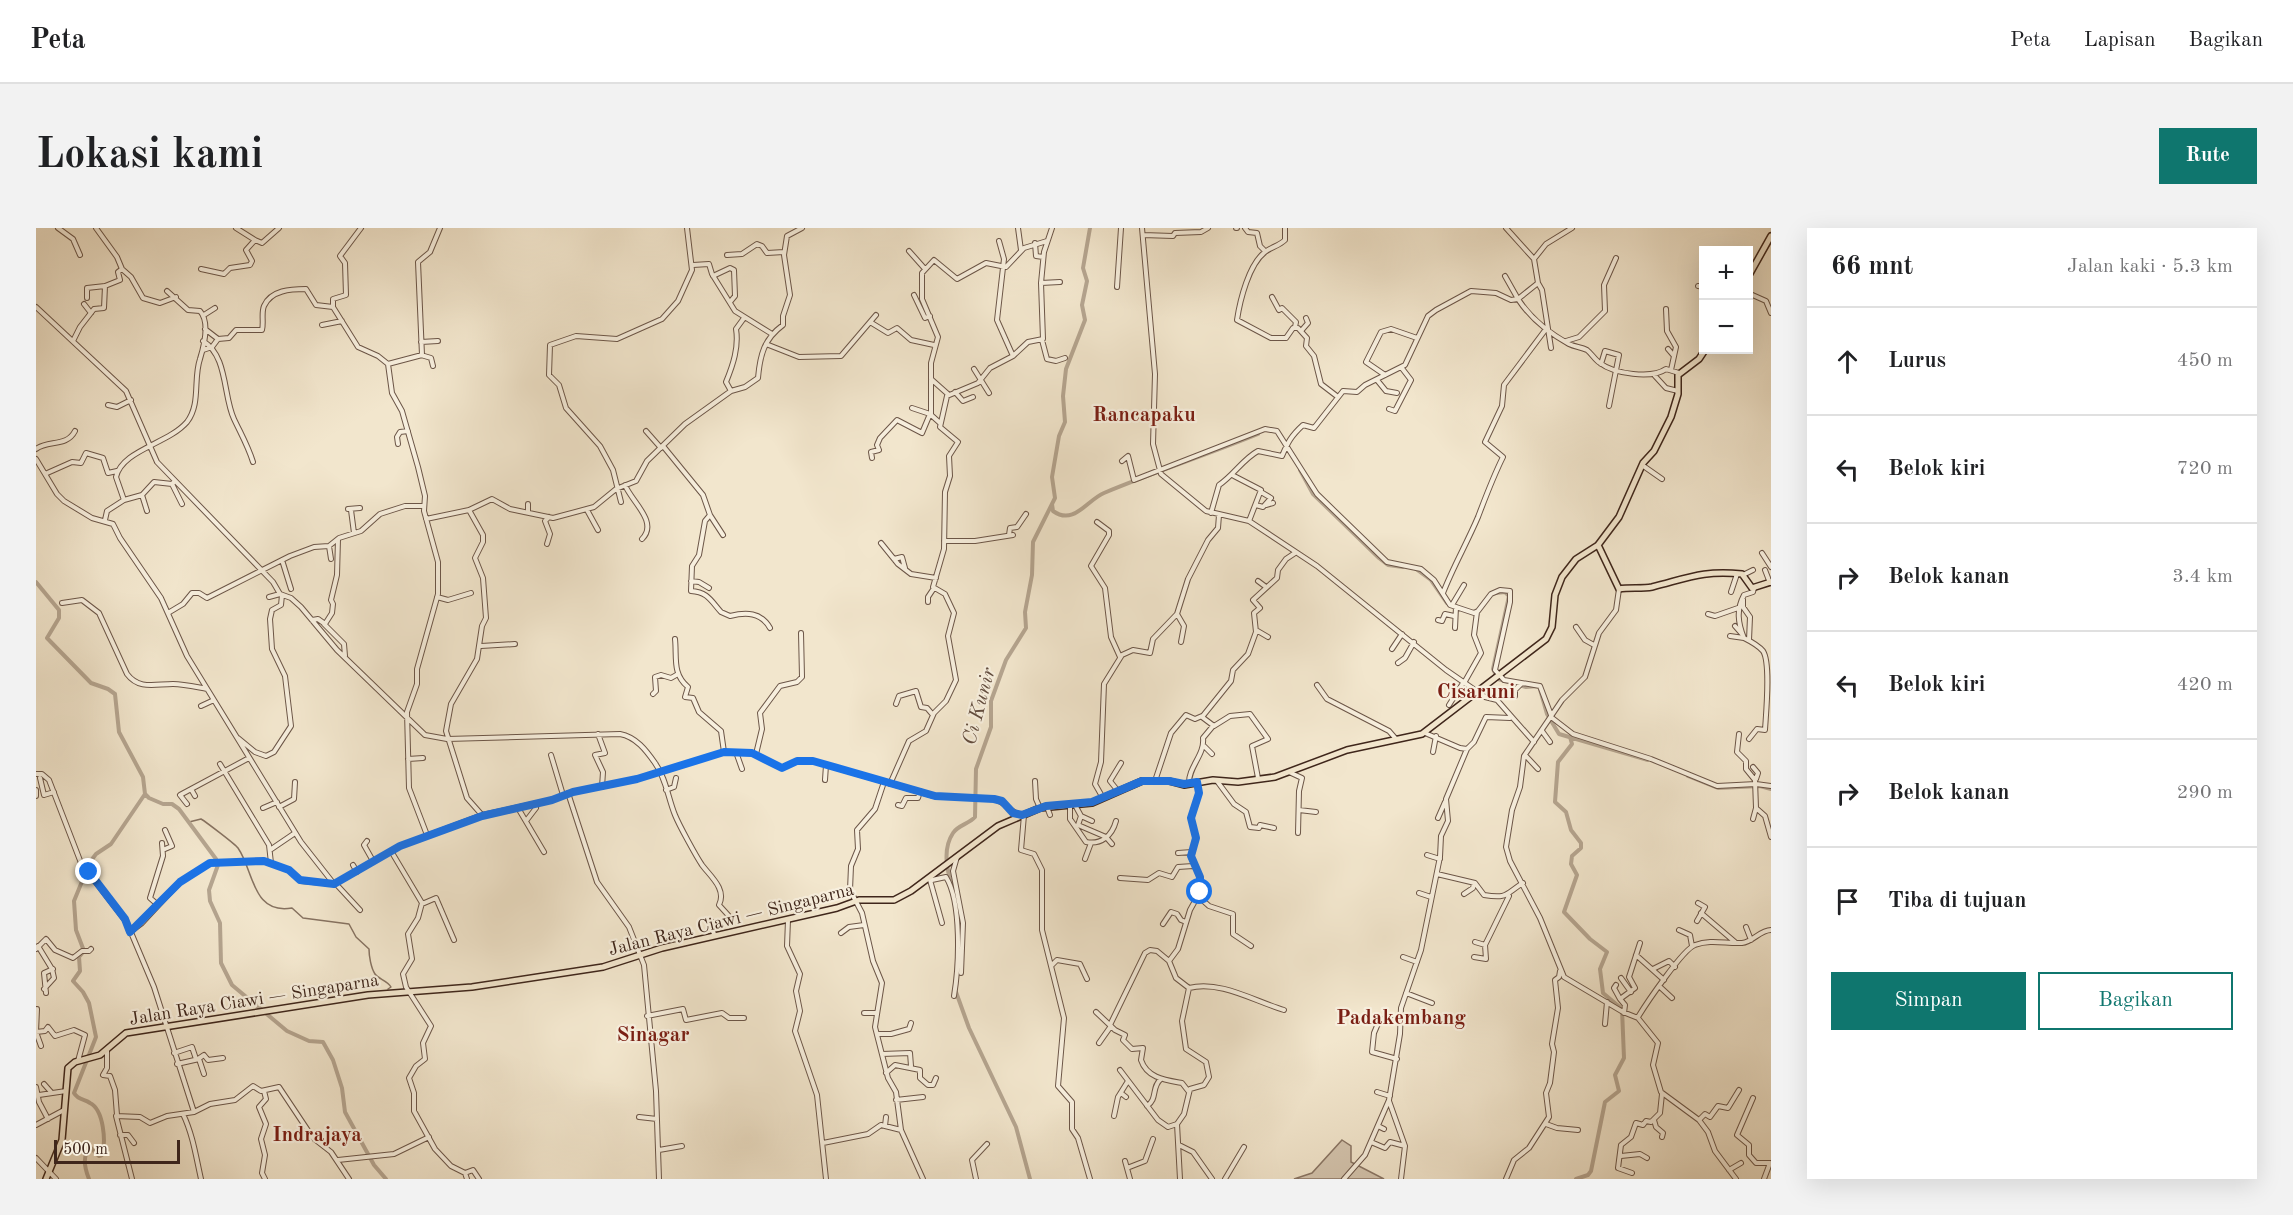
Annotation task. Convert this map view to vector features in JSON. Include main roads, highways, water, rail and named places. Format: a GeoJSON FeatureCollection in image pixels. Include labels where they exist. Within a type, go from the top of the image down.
{"type":"FeatureCollection","features":[{"type":"Feature","properties":{"kind":"main road"},"geometry":{"type":"LineString","coordinates":[[1753,266],[1771,236]]}},
{"type":"Feature","properties":{"kind":"main road","name":"Jalan Raya Ciawi — Singaparna"},"geometry":{"type":"LineString","coordinates":[[46,1179],[62,1140],[68,1068],[78,1061],[95,1057],[126,1034],[368,995],[472,987],[584,971],[639,957],[662,948],[781,922],[856,901],[896,899],[930,879],[998,826],[1043,807],[1072,805],[1103,798],[1138,782],[1155,780],[1189,784],[1217,780],[1238,782],[1275,777],[1347,750],[1425,733],[1476,691],[1546,639],[1552,627],[1555,595],[1562,577],[1576,559],[1599,545],[1615,524],[1634,487],[1642,465],[1654,451],[1671,417],[1678,391],[1679,373],[1702,354]]}},
{"type":"Feature","properties":{"kind":"main road"},"geometry":{"type":"LineString","coordinates":[[1599,545],[1619,589],[1653,587],[1665,582],[1715,572],[1740,574],[1749,586],[1754,588],[1770,582]]}},
{"type":"Feature","properties":{"kind":"waterway","name":"Ci Kunir"},"geometry":{"type":"LineString","coordinates":[[961,949],[960,920],[948,874],[948,842],[955,830],[975,817],[976,769],[991,727],[991,701],[1006,660],[1026,628],[1025,612],[1032,575],[1033,542],[1055,498],[1052,477],[1059,436],[1065,422],[1063,396],[1066,369],[1085,320],[1082,305],[1087,281],[1083,268],[1090,228]]}},
{"type":"Feature","properties":{"kind":"waterway"},"geometry":{"type":"LineString","coordinates":[[1052,504],[1053,511],[1061,515],[1074,514],[1104,493],[1258,434]]}},
{"type":"Feature","properties":{"kind":"waterway"},"geometry":{"type":"LineString","coordinates":[[1300,470],[1313,494],[1379,558],[1388,565],[1403,567]]}},
{"type":"Feature","properties":{"kind":"waterway"},"geometry":{"type":"LineString","coordinates":[[1416,569],[1431,580],[1447,603]]}},
{"type":"Feature","properties":{"kind":"waterway"},"geometry":{"type":"LineString","coordinates":[[36,582],[59,610],[59,618],[47,638],[91,683],[115,694],[119,732],[143,777],[145,794],[149,798],[163,804],[172,804],[179,809],[216,859],[218,865],[209,890],[210,901],[220,923],[221,963],[232,985],[287,1031],[309,1041],[323,1042],[333,1060],[342,1088],[345,1112],[374,1165],[386,1179]]}},
{"type":"Feature","properties":{"kind":"waterway"},"geometry":{"type":"LineString","coordinates":[[1496,593],[1505,592],[1509,596],[1493,669],[1498,679],[1526,687],[1539,686],[1547,714],[1559,734],[1648,760]]}},
{"type":"Feature","properties":{"kind":"waterway"},"geometry":{"type":"LineString","coordinates":[[1570,737],[1572,744],[1558,762],[1555,802],[1566,812],[1571,830],[1581,843],[1581,848],[1572,856],[1571,864],[1577,875],[1564,912],[1590,939],[1607,952],[1600,969],[1603,993],[1622,1009],[1624,1058],[1615,1075],[1619,1091],[1605,1102],[1591,1171],[1588,1175],[1576,1179]]}},
{"type":"Feature","properties":{"kind":"waterway"},"geometry":{"type":"LineString","coordinates":[[1688,776],[1718,788],[1760,786],[1771,789]]}},
{"type":"Feature","properties":{"kind":"waterway"},"geometry":{"type":"LineString","coordinates":[[89,1179],[85,1167],[86,1154],[91,1148],[99,1156],[102,1155],[104,1135],[101,1119],[95,1107],[74,1093],[96,1037],[89,1003],[73,981],[80,971],[79,957],[84,951],[76,930],[74,901],[90,862],[96,854],[111,844],[145,794]]}},
{"type":"Feature","properties":{"kind":"waterway"},"geometry":{"type":"LineString","coordinates":[[189,822],[201,819],[238,848],[256,889],[269,905],[292,908],[303,918],[349,924],[356,937],[369,949],[370,962],[376,976],[391,987],[388,989]]}},
{"type":"Feature","properties":{"kind":"waterway","name":"Ci Kunir"},"geometry":{"type":"LineString","coordinates":[[956,992],[969,1028],[1016,1127],[1030,1179]]}},
{"type":"Feature","properties":{"kind":"district","name":"Rancapaku"},"geometry":{"type":"Point","coordinates":[1144,414]}},
{"type":"Feature","properties":{"kind":"district","name":"Cisaruni"},"geometry":{"type":"Point","coordinates":[1476,691]}},
{"type":"Feature","properties":{"kind":"district","name":"Padakembang"},"geometry":{"type":"Point","coordinates":[1401,1017]}},
{"type":"Feature","properties":{"kind":"district","name":"Sinagar"},"geometry":{"type":"Point","coordinates":[653,1034]}},
{"type":"Feature","properties":{"kind":"district","name":"Indrajaya"},"geometry":{"type":"Point","coordinates":[317,1134]}}]}
